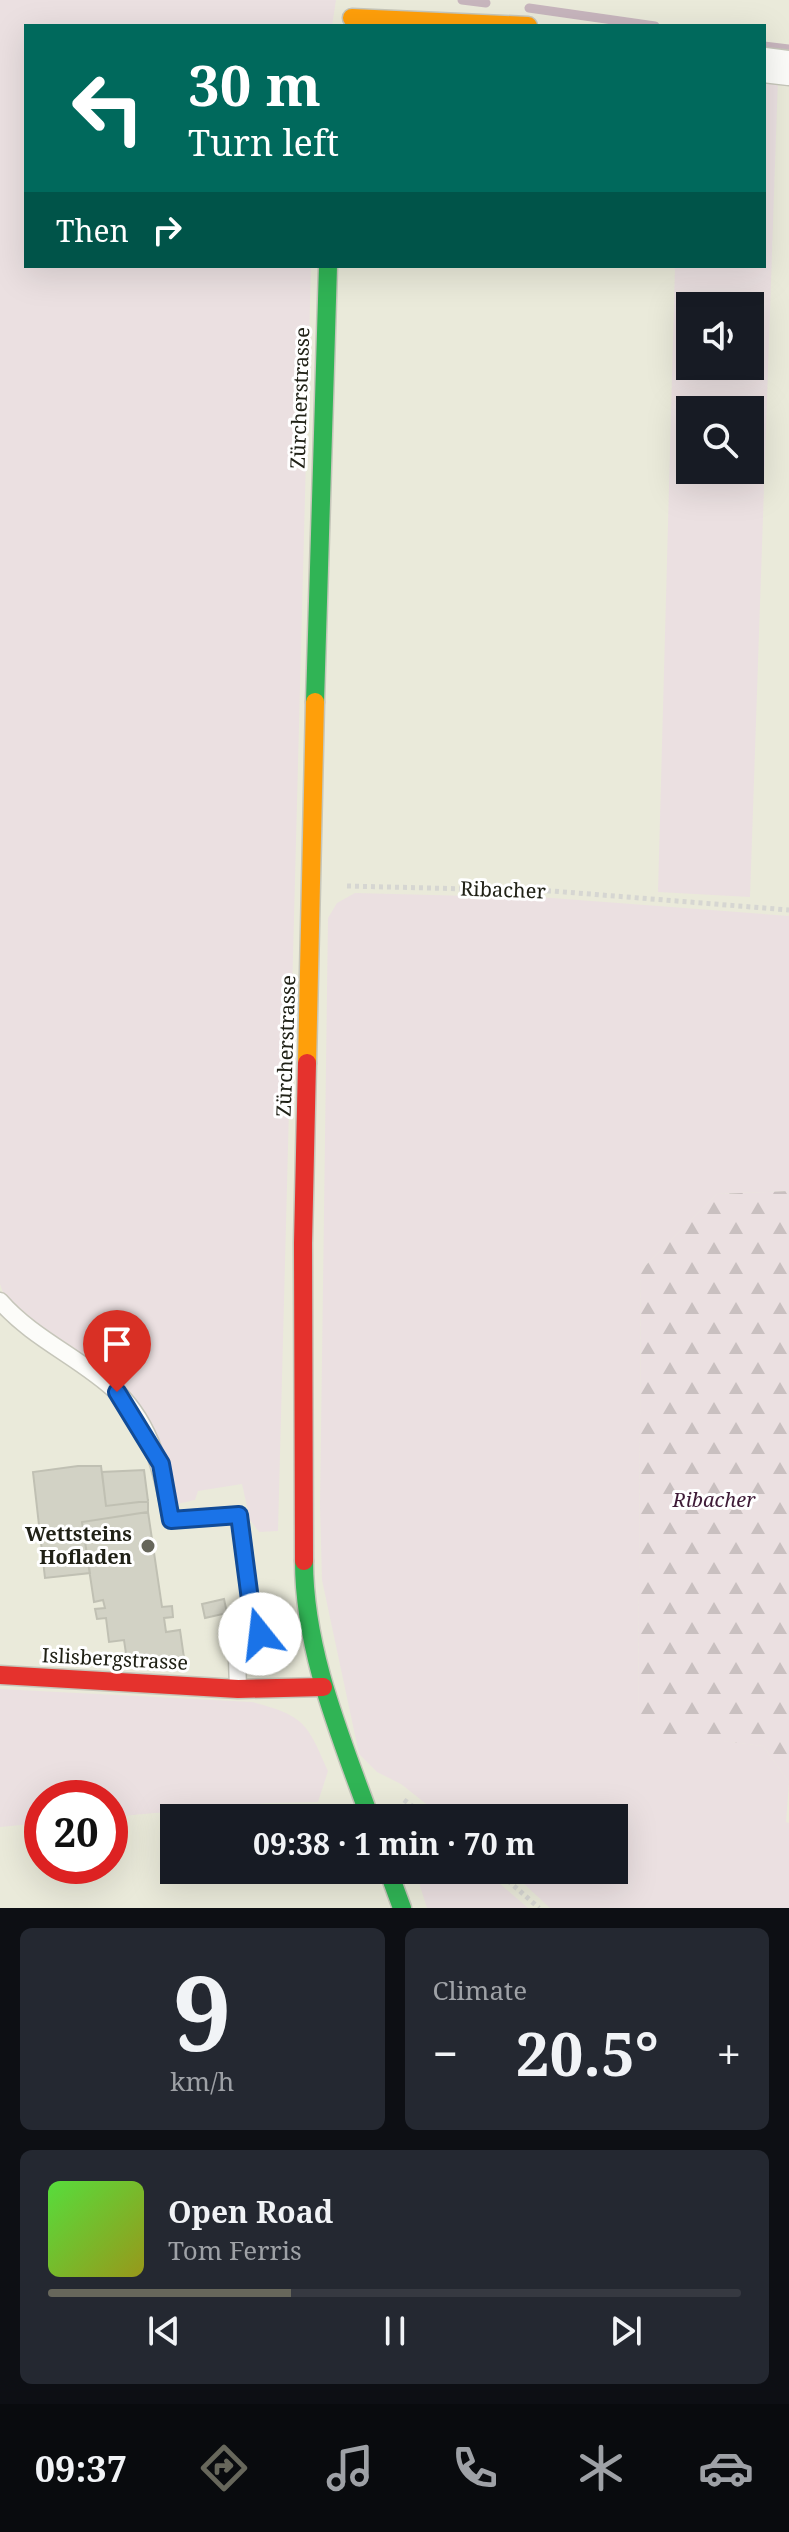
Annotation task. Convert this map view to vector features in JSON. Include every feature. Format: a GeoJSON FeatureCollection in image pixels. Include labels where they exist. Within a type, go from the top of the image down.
{"type":"FeatureCollection","features":[{"type":"Feature","properties":{"kind":"main road"},"geometry":{"type":"LineString","coordinates":[[352,15],[496,24]]}},
{"type":"Feature","properties":{"kind":"main road","name":"Zürcherstrasse"},"geometry":{"type":"LineString","coordinates":[[328,268],[319,476],[303,1243],[304,1586],[323,1687],[365,1804]]}},
{"type":"Feature","properties":{"kind":"main road","name":"Islisbergstrasse"},"geometry":{"type":"LineString","coordinates":[[0,1675],[238,1689],[323,1687]]}},
{"type":"Feature","properties":{"kind":"main road"},"geometry":{"type":"LineString","coordinates":[[393,1884],[402,1908]]}},
{"type":"Feature","properties":{"kind":"street"},"geometry":{"type":"LineString","coordinates":[[766,65],[789,68]]}},
{"type":"Feature","properties":{"kind":"lane"},"geometry":{"type":"LineString","coordinates":[[0,1301],[17,1320],[117,1392],[161,1464],[171,1520],[239,1515],[252,1615],[260,1634],[256,1648],[237,1659],[238,1689]]}},
{"type":"Feature","properties":{"kind":"path","name":"Ribacher"},"geometry":{"type":"LineString","coordinates":[[312,887],[552,891],[789,910]]}},
{"type":"Feature","properties":{"kind":"path"},"geometry":{"type":"LineString","coordinates":[[512,1884],[539,1908]]}},
{"type":"Feature","properties":{"kind":"green space"},"geometry":{"type":"Polygon","coordinates":[[[0,0],[336,0],[332,24],[24,24],[24,268],[311,268],[278,1531],[259,1532],[250,1520],[242,1484],[198,1491],[195,1500],[177,1504],[168,1464],[139,1409],[21,1316],[5,1298],[0,1284],[0,0]]]}},
{"type":"Feature","properties":{"kind":"green space"},"geometry":{"type":"Polygon","coordinates":[[[766,75],[778,77],[750,897],[658,892],[675,268],[766,268],[766,75]]]}},
{"type":"Feature","properties":{"kind":"green space"},"geometry":{"type":"Polygon","coordinates":[[[355,893],[552,898],[789,916],[789,1191],[717,1194],[641,1270],[638,1730],[763,1746],[789,1782],[786,1822],[789,1823],[789,1908],[550,1908],[524,1884],[628,1884],[628,1804],[426,1804],[401,1784],[377,1772],[359,1754],[322,1580],[320,1505],[328,918],[337,903],[355,893]]]}},
{"type":"Feature","properties":{"kind":"green space","name":"Ribacher"},"geometry":{"type":"Polygon","coordinates":[[[789,1191],[789,1782],[763,1746],[638,1731],[641,1270],[717,1194],[789,1191]]]}},
{"type":"Feature","properties":{"kind":"green space"},"geometry":{"type":"Polygon","coordinates":[[[0,1689],[252,1702],[283,1712],[302,1724],[315,1742],[328,1771],[318,1802],[160,1804],[160,1813],[128,1815],[128,1780],[24,1780],[24,1825],[0,1827],[0,1689]]]}},
{"type":"Feature","properties":{"kind":"green space"},"geometry":{"type":"Polygon","coordinates":[[[419,1884],[500,1884],[528,1908],[427,1908],[419,1884]]]}},
{"type":"Feature","properties":{"kind":"building"},"geometry":{"type":"Polygon","coordinates":[[[101,1466],[106,1506],[148,1501],[148,1512],[82,1522],[90,1573],[45,1578],[33,1472],[101,1466]]]}},
{"type":"Feature","properties":{"kind":"building"},"geometry":{"type":"Polygon","coordinates":[[[144,1470],[148,1501],[106,1506],[102,1472],[144,1470]]]}},
{"type":"Feature","properties":{"kind":"building"},"geometry":{"type":"Polygon","coordinates":[[[148,1512],[162,1607],[172,1606],[173,1617],[164,1618],[166,1632],[180,1630],[184,1658],[128,1667],[124,1640],[109,1642],[106,1618],[97,1619],[95,1609],[105,1608],[103,1600],[94,1602],[82,1522],[148,1512]]]}},
{"type":"Feature","properties":{"kind":"building"},"geometry":{"type":"Polygon","coordinates":[[[224,1599],[227,1613],[205,1618],[202,1604],[224,1599]]]}},
{"type":"Feature","properties":{"kind":"waterway"},"geometry":{"type":"LineString","coordinates":[[462,0],[486,3]]}},
{"type":"Feature","properties":{"kind":"waterway"},"geometry":{"type":"LineString","coordinates":[[529,8],[641,24]]}},
{"type":"Feature","properties":{"kind":"waterway"},"geometry":{"type":"LineString","coordinates":[[766,46],[789,49]]}},
{"type":"Feature","properties":{"kind":"traffic: fast"},"geometry":{"type":"LineString","coordinates":[[315,702],[328,268]]}},
{"type":"Feature","properties":{"kind":"traffic: fast"},"geometry":{"type":"LineString","coordinates":[[304,1561],[310,1627],[317,1660],[365,1804]]}},
{"type":"Feature","properties":{"kind":"traffic: fast"},"geometry":{"type":"LineString","coordinates":[[393,1884],[402,1908]]}},
{"type":"Feature","properties":{"kind":"traffic: slow"},"geometry":{"type":"LineString","coordinates":[[352,18],[484,24]]}},
{"type":"Feature","properties":{"kind":"traffic: slow"},"geometry":{"type":"LineString","coordinates":[[307,1063],[315,702]]}},
{"type":"Feature","properties":{"kind":"traffic: jam"},"geometry":{"type":"LineString","coordinates":[[304,1561],[303,1243],[307,1063]]}},
{"type":"Feature","properties":{"kind":"traffic: jam"},"geometry":{"type":"LineString","coordinates":[[0,1675],[238,1689],[323,1687]]}},
{"type":"Feature","properties":{"kind":"place","name":"Wettsteins Hofladen"},"geometry":{"type":"Point","coordinates":[148,1546]}},
{"type":"Feature","properties":{"kind":"route"},"geometry":{"type":"LineString","coordinates":[[117,1392],[132,1411],[161,1464],[171,1520],[239,1515],[252,1615],[260,1634]]}}]}
